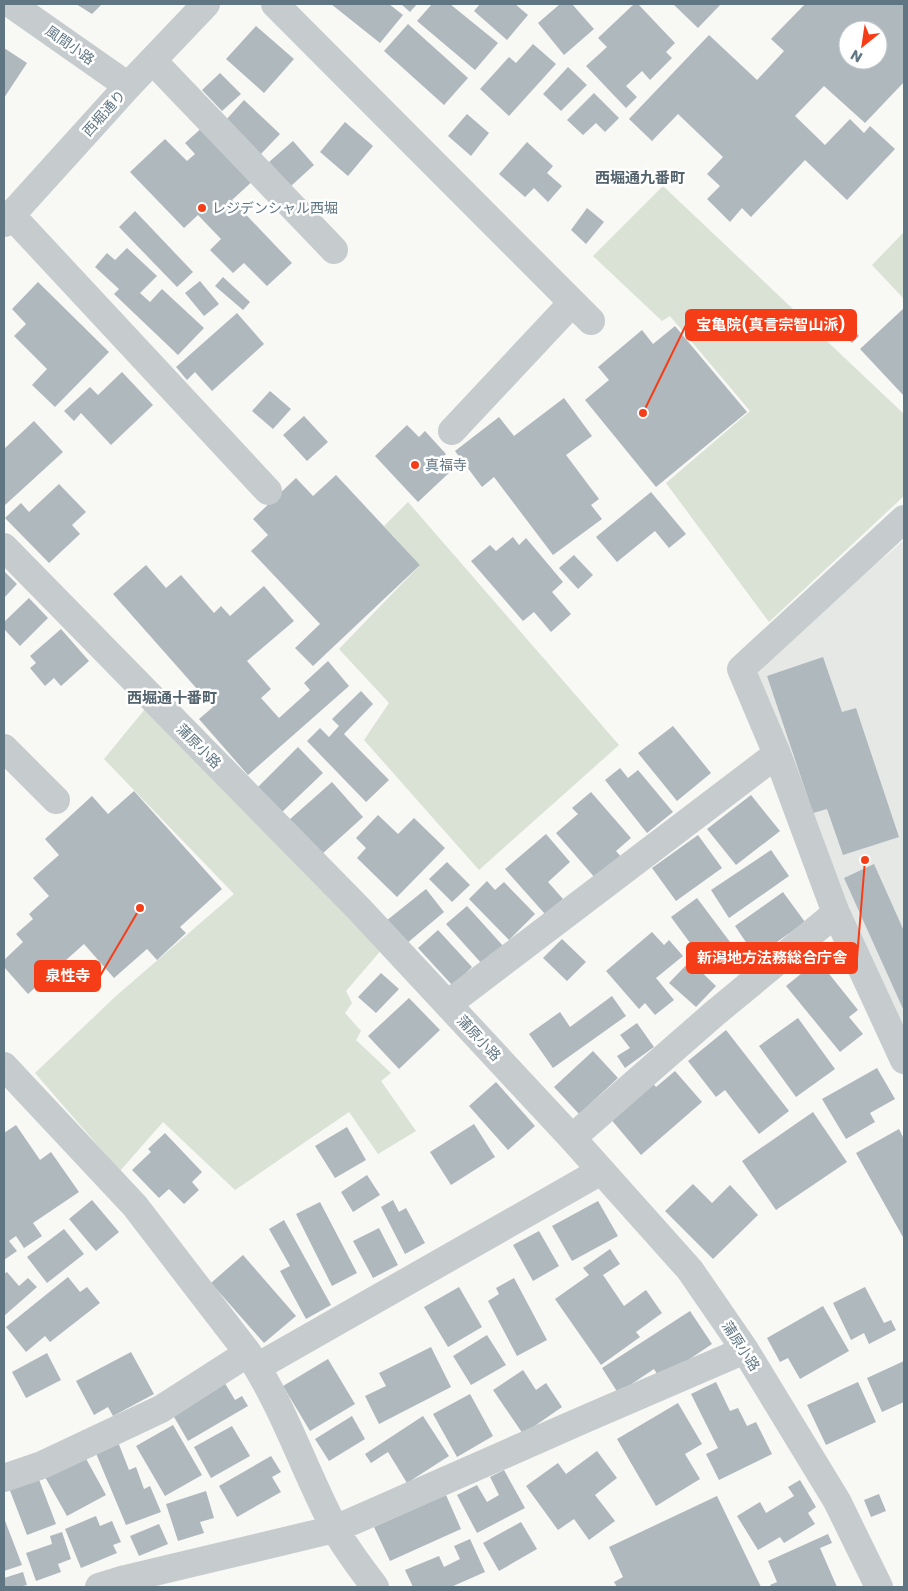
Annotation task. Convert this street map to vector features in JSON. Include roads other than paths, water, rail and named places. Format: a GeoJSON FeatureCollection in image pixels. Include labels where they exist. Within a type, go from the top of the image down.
{"type":"FeatureCollection","features":[{"type":"Feature","properties":{"kind":"street","name":"風間小路"},"geometry":{"type":"LineString","coordinates":[[11,4],[128,86]]}},
{"type":"Feature","properties":{"kind":"street","name":"西堀通り"},"geometry":{"type":"LineString","coordinates":[[7,219],[128,86],[206,4]]}},
{"type":"Feature","properties":{"kind":"street"},"geometry":{"type":"LineString","coordinates":[[275,4],[591,321]]}},
{"type":"Feature","properties":{"kind":"street"},"geometry":{"type":"LineString","coordinates":[[153,60],[334,250]]}},
{"type":"Feature","properties":{"kind":"street"},"geometry":{"type":"LineString","coordinates":[[7,219],[268,490]]}},
{"type":"Feature","properties":{"kind":"street"},"geometry":{"type":"LineString","coordinates":[[452,431],[572,303]]}},
{"type":"Feature","properties":{"kind":"street"},"geometry":{"type":"LineString","coordinates":[[904,519],[741,669],[777,754],[836,913],[904,1060]]}},
{"type":"Feature","properties":{"kind":"street","name":"蒲原小路"},"geometry":{"type":"LineString","coordinates":[[4,547],[360,909],[572,1138],[690,1270],[744,1350],[837,1501],[880,1587]]}},
{"type":"Feature","properties":{"kind":"street"},"geometry":{"type":"LineString","coordinates":[[4,748],[56,800]]}},
{"type":"Feature","properties":{"kind":"street"},"geometry":{"type":"LineString","coordinates":[[448,1004],[777,754]]}},
{"type":"Feature","properties":{"kind":"street"},"geometry":{"type":"LineString","coordinates":[[572,1138],[715,1013],[836,913]]}},
{"type":"Feature","properties":{"kind":"street"},"geometry":{"type":"LineString","coordinates":[[4,1066],[135,1206],[252,1360],[335,1529],[375,1587]]}},
{"type":"Feature","properties":{"kind":"street"},"geometry":{"type":"LineString","coordinates":[[4,1478],[42,1465],[160,1408],[601,1171]]}},
{"type":"Feature","properties":{"kind":"street"},"geometry":{"type":"LineString","coordinates":[[99,1587],[126,1583],[335,1529],[744,1350]]}},
{"type":"Feature","properties":{"kind":"place","name":"レジデンシャル西堀"},"geometry":{"type":"Point","coordinates":[202,208]}},
{"type":"Feature","properties":{"kind":"place","name":"宝亀院(真言宗智山派)"},"geometry":{"type":"Point","coordinates":[643,413]}},
{"type":"Feature","properties":{"kind":"place","name":"真福寺"},"geometry":{"type":"Point","coordinates":[415,465]}},
{"type":"Feature","properties":{"kind":"place","name":"新潟地方法務総合庁舎"},"geometry":{"type":"Point","coordinates":[865,860]}},
{"type":"Feature","properties":{"kind":"place","name":"泉性寺"},"geometry":{"type":"Point","coordinates":[140,908]}},
{"type":"Feature","properties":{"kind":"district","name":"西堀通九番町"},"geometry":{"type":"Point","coordinates":[640,177]}},
{"type":"Feature","properties":{"kind":"district","name":"西堀通十番町"},"geometry":{"type":"Point","coordinates":[172,697]}}]}
